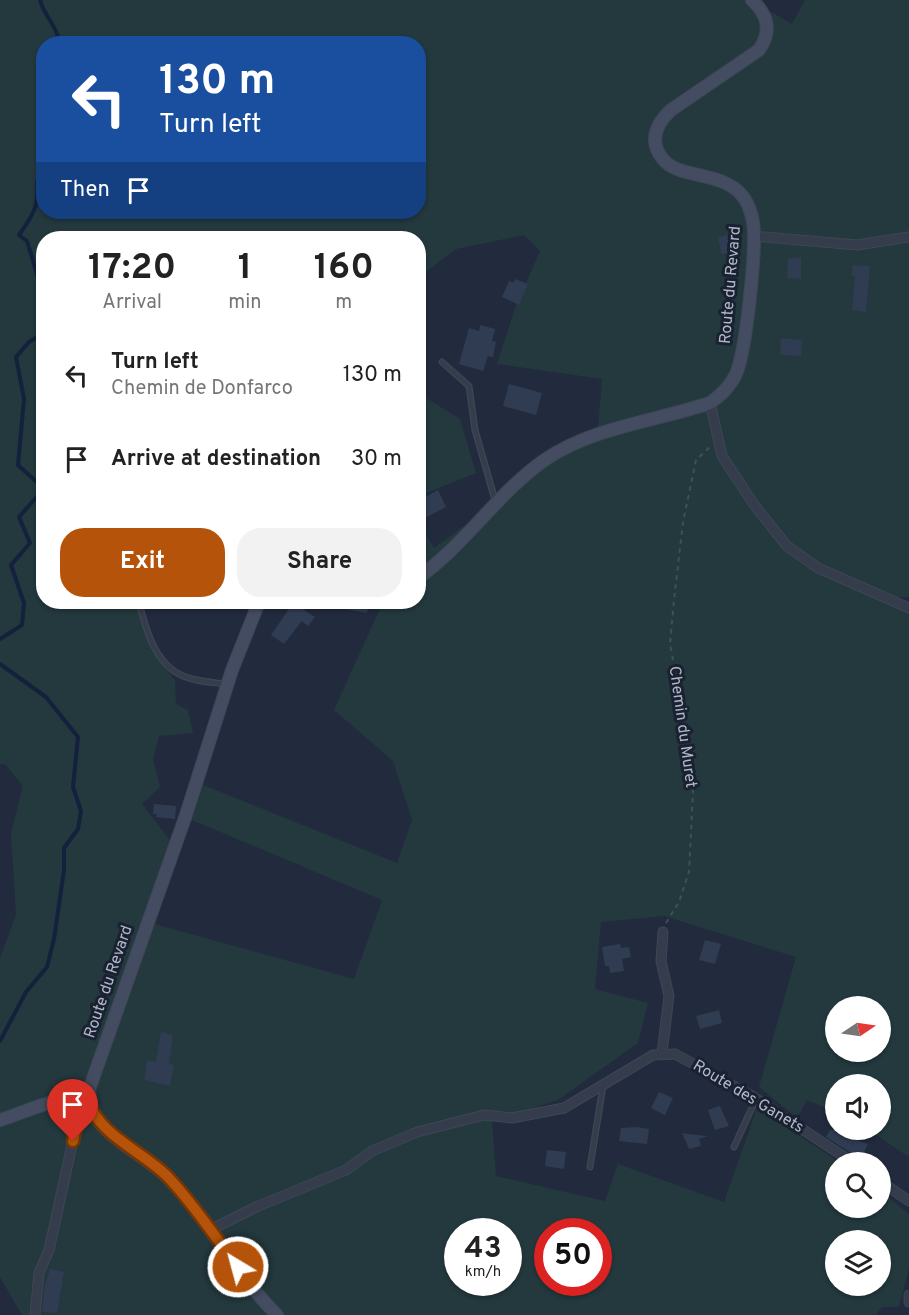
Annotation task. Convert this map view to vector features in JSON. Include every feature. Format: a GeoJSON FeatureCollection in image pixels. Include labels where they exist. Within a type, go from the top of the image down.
{"type":"FeatureCollection","features":[{"type":"Feature","properties":{"kind":"main road","name":"Route du Revard"},"geometry":{"type":"LineString","coordinates":[[426,572],[444,557],[523,478],[561,450],[584,440],[710,403],[730,385],[740,363],[746,326],[753,236],[752,214],[742,195],[726,182],[668,164],[658,153],[655,136],[661,119],[671,110],[759,50],[767,37],[768,22],[761,9],[752,0]]}},
{"type":"Feature","properties":{"kind":"main road","name":"Route du Revard"},"geometry":{"type":"LineString","coordinates":[[88,1101],[90,1087],[186,815],[228,684],[256,609]]}},
{"type":"Feature","properties":{"kind":"main road"},"geometry":{"type":"LineString","coordinates":[[0,1120],[64,1099],[88,1101],[93,1115],[102,1126],[168,1177],[277,1315]]}},
{"type":"Feature","properties":{"kind":"street"},"geometry":{"type":"LineString","coordinates":[[753,236],[857,245],[909,237]]}},
{"type":"Feature","properties":{"kind":"street"},"geometry":{"type":"LineString","coordinates":[[710,403],[716,439],[722,456],[736,480],[787,546],[818,568],[909,608]]}},
{"type":"Feature","properties":{"kind":"street"},"geometry":{"type":"LineString","coordinates":[[210,1230],[256,1207],[346,1170],[372,1151],[396,1139],[484,1114],[512,1118],[564,1108],[653,1055],[662,1053],[669,996],[661,961],[663,932]]}},
{"type":"Feature","properties":{"kind":"street","name":"Route des Ganets"},"geometry":{"type":"LineString","coordinates":[[662,1053],[675,1054],[756,1099],[837,1152]]}},
{"type":"Feature","properties":{"kind":"street"},"geometry":{"type":"LineString","coordinates":[[35,1315],[39,1273],[49,1250],[77,1122],[88,1101]]}},
{"type":"Feature","properties":{"kind":"street"},"geometry":{"type":"LineString","coordinates":[[891,1189],[909,1201]]}},
{"type":"Feature","properties":{"kind":"street"},"geometry":{"type":"LineString","coordinates":[[909,1295],[909,1302]]}},
{"type":"Feature","properties":{"kind":"lane"},"geometry":{"type":"LineString","coordinates":[[442,362],[469,386],[475,430],[497,504]]}},
{"type":"Feature","properties":{"kind":"lane"},"geometry":{"type":"LineString","coordinates":[[141,609],[149,634],[166,664],[179,675],[228,684]]}},
{"type":"Feature","properties":{"kind":"lane"},"geometry":{"type":"LineString","coordinates":[[591,1167],[603,1086]]}},
{"type":"Feature","properties":{"kind":"lane"},"geometry":{"type":"LineString","coordinates":[[734,1147],[756,1099]]}},
{"type":"Feature","properties":{"kind":"path","name":"Chemin du Muret"},"geometry":{"type":"LineString","coordinates":[[663,932],[679,902],[688,872],[693,792],[684,718],[670,644],[674,600],[683,522],[696,460],[716,439]]}},
{"type":"Feature","properties":{"kind":"green space"},"geometry":{"type":"Polygon","coordinates":[[[0,0],[750,0],[792,24],[805,0],[909,0],[909,597],[898,597],[909,604],[909,1157],[884,1140],[891,1140],[891,1074],[825,1074],[825,1108],[807,1100],[797,1118],[759,1087],[796,957],[664,916],[601,922],[595,989],[648,1003],[638,1043],[558,1100],[492,1121],[496,1176],[605,1201],[618,1164],[724,1202],[757,1108],[825,1153],[825,1218],[891,1218],[891,1200],[909,1214],[909,1268],[899,1307],[882,1307],[876,1315],[22,1315],[0,1277],[0,958],[16,915],[11,834],[23,786],[5,764],[0,764],[0,0]]]}},
{"type":"Feature","properties":{"kind":"green space"},"geometry":{"type":"Polygon","coordinates":[[[426,398],[460,419],[476,473],[426,493],[426,398]]]}},
{"type":"Feature","properties":{"kind":"building"},"geometry":{"type":"Polygon","coordinates":[[[732,234],[739,251],[721,254],[718,237],[732,234]]]}},
{"type":"Feature","properties":{"kind":"building"},"geometry":{"type":"Polygon","coordinates":[[[788,258],[801,258],[801,279],[787,278],[788,258]]]}},
{"type":"Feature","properties":{"kind":"building"},"geometry":{"type":"Polygon","coordinates":[[[853,265],[870,266],[866,312],[852,310],[855,276],[852,276],[853,265]]]}},
{"type":"Feature","properties":{"kind":"building"},"geometry":{"type":"Polygon","coordinates":[[[515,279],[528,284],[519,305],[502,297],[509,281],[513,283],[515,279]]]}},
{"type":"Feature","properties":{"kind":"building"},"geometry":{"type":"Polygon","coordinates":[[[480,325],[495,329],[492,341],[496,342],[493,357],[488,356],[483,371],[459,364],[469,328],[479,331],[480,325]]]}},
{"type":"Feature","properties":{"kind":"building"},"geometry":{"type":"Polygon","coordinates":[[[781,338],[802,340],[801,356],[780,355],[781,338]]]}},
{"type":"Feature","properties":{"kind":"building"},"geometry":{"type":"Polygon","coordinates":[[[509,384],[542,393],[536,415],[503,406],[509,384]]]}},
{"type":"Feature","properties":{"kind":"building"},"geometry":{"type":"Polygon","coordinates":[[[438,490],[446,507],[426,517],[426,497],[438,490]]]}},
{"type":"Feature","properties":{"kind":"building"},"geometry":{"type":"Polygon","coordinates":[[[289,609],[302,609],[315,617],[308,626],[302,621],[284,644],[271,635],[289,609]]]}},
{"type":"Feature","properties":{"kind":"building"},"geometry":{"type":"Polygon","coordinates":[[[347,609],[368,609],[367,613],[347,609]]]}},
{"type":"Feature","properties":{"kind":"building"},"geometry":{"type":"Polygon","coordinates":[[[154,804],[176,806],[175,819],[156,817],[157,814],[153,814],[154,804]]]}},
{"type":"Feature","properties":{"kind":"building"},"geometry":{"type":"Polygon","coordinates":[[[705,940],[721,944],[715,964],[699,960],[705,940]]]}},
{"type":"Feature","properties":{"kind":"building"},"geometry":{"type":"Polygon","coordinates":[[[620,944],[621,948],[629,947],[631,957],[622,959],[624,971],[610,973],[609,966],[605,966],[602,947],[620,944]]]}},
{"type":"Feature","properties":{"kind":"building"},"geometry":{"type":"Polygon","coordinates":[[[719,1010],[722,1023],[700,1029],[696,1016],[719,1010]]]}},
{"type":"Feature","properties":{"kind":"building"},"geometry":{"type":"Polygon","coordinates":[[[161,1032],[173,1035],[169,1064],[174,1065],[170,1086],[144,1080],[147,1060],[156,1062],[161,1032]]]}},
{"type":"Feature","properties":{"kind":"building"},"geometry":{"type":"Polygon","coordinates":[[[659,1092],[673,1098],[665,1115],[651,1108],[659,1092]]]}},
{"type":"Feature","properties":{"kind":"building"},"geometry":{"type":"Polygon","coordinates":[[[720,1106],[729,1126],[715,1130],[708,1110],[720,1106]]]}},
{"type":"Feature","properties":{"kind":"building"},"geometry":{"type":"Polygon","coordinates":[[[621,1128],[649,1129],[647,1144],[619,1141],[621,1128]]]}},
{"type":"Feature","properties":{"kind":"building"},"geometry":{"type":"Polygon","coordinates":[[[682,1133],[708,1136],[699,1139],[701,1146],[689,1149],[682,1133]]]}},
{"type":"Feature","properties":{"kind":"building"},"geometry":{"type":"Polygon","coordinates":[[[831,1140],[858,1140],[868,1144],[864,1152],[850,1152],[831,1140]]]}},
{"type":"Feature","properties":{"kind":"building"},"geometry":{"type":"Polygon","coordinates":[[[547,1150],[566,1152],[564,1169],[545,1166],[547,1150]]]}},
{"type":"Feature","properties":{"kind":"building"},"geometry":{"type":"Polygon","coordinates":[[[50,1269],[64,1272],[57,1313],[42,1312],[45,1285],[50,1269]]]}},
{"type":"Feature","properties":{"kind":"waterway"},"geometry":{"type":"LineString","coordinates":[[40,0],[57,36]]}},
{"type":"Feature","properties":{"kind":"waterway"},"geometry":{"type":"LineString","coordinates":[[36,202],[28,222],[19,235],[27,241],[36,271]]}},
{"type":"Feature","properties":{"kind":"waterway"},"geometry":{"type":"LineString","coordinates":[[36,338],[16,357],[24,399],[18,465],[36,481]]}},
{"type":"Feature","properties":{"kind":"waterway"},"geometry":{"type":"LineString","coordinates":[[0,639],[22,625],[24,603],[11,565],[30,543],[19,517],[36,498]]}},
{"type":"Feature","properties":{"kind":"waterway"},"geometry":{"type":"LineString","coordinates":[[0,664],[46,697],[78,737],[73,787],[81,811],[78,829],[64,848],[64,870],[54,939],[47,967],[26,992],[0,1041]]}},
{"type":"Feature","properties":{"kind":"route"},"geometry":{"type":"LineString","coordinates":[[73,1141],[77,1122],[88,1101],[93,1115],[102,1126],[168,1177],[238,1267]]}}]}
